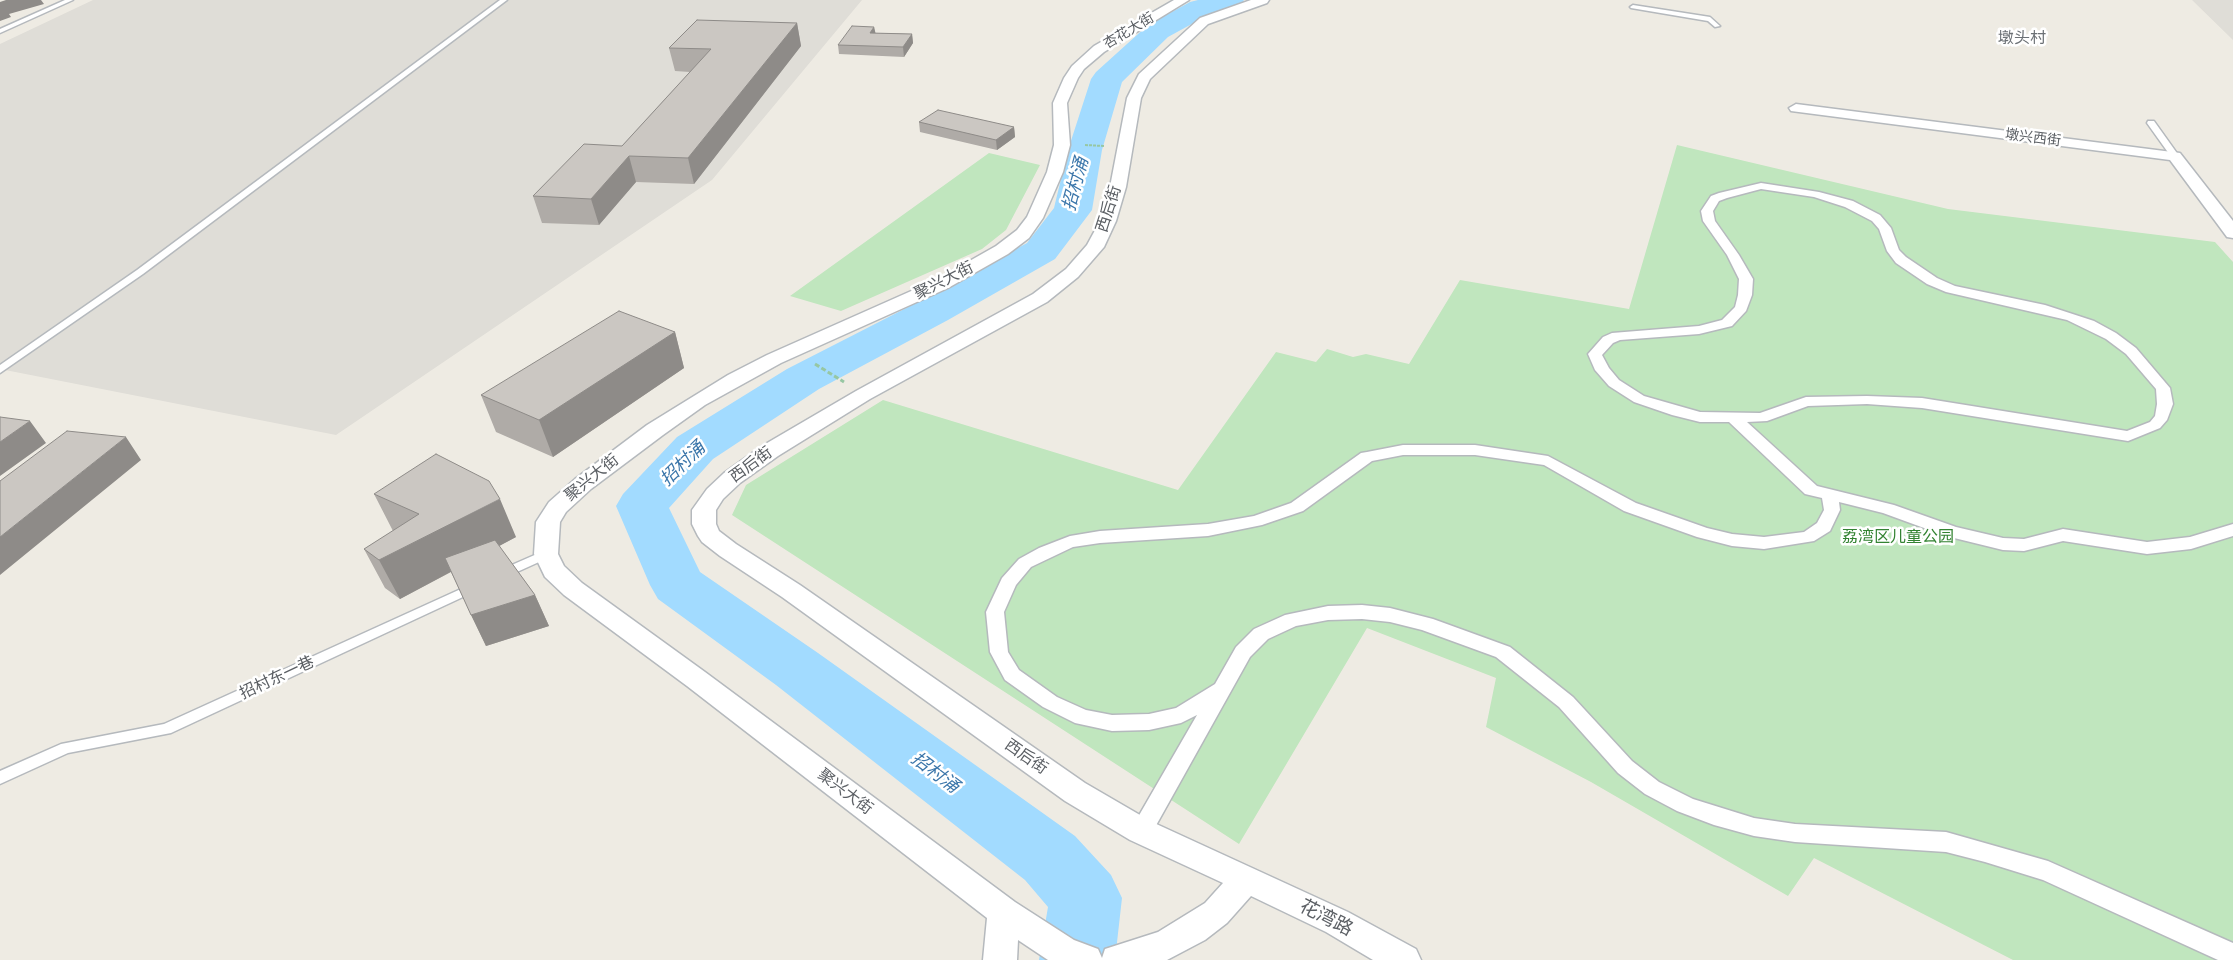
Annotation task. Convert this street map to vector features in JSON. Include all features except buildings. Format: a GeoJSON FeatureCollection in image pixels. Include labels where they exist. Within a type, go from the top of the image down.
{"type":"FeatureCollection","features":[{"type":"Feature","properties":{"kind":"street","name":"杏花大街"},"geometry":{"type":"LineString","coordinates":[[1079,66],[1114,39],[1183,0]]}},
{"type":"Feature","properties":{"kind":"street","name":"西后街"},"geometry":{"type":"LineString","coordinates":[[1247,879],[1141,831],[1076,792],[791,591],[728,550],[710,536],[704,524],[704,510],[715,494],[732,478],[770,450],[863,395],[1040,298],[1065,280],[1085,259],[1103,234],[1113,206],[1138,87],[1152,67],[1204,21],[1263,0]]}},
{"type":"Feature","properties":{"kind":"street","name":"聚兴大街"},"geometry":{"type":"LineString","coordinates":[[1079,66],[1071,78],[1060,103],[1062,145],[1055,172],[1035,218],[1023,234],[1009,245],[942,284],[858,324],[774,359],[735,379],[691,406],[613,461],[557,507],[548,522],[546,554],[554,571],[573,589],[696,678],[1004,912],[1064,952],[1086,960]]}},
{"type":"Feature","properties":{"kind":"street","name":"墩兴西街"},"geometry":{"type":"LineString","coordinates":[[1796,108],[2175,156]]}},
{"type":"Feature","properties":{"kind":"street"},"geometry":{"type":"LineString","coordinates":[[2175,156],[2233,233]]}},
{"type":"Feature","properties":{"kind":"street"},"geometry":{"type":"LineString","coordinates":[[1726,417],[1762,418],[1806,402],[1867,400],[1922,403],[2128,436],[2155,425],[2162,417],[2165,404],[2162,388],[2131,351],[2111,336],[2089,324],[2040,308],[1952,289],[1932,281],[1901,260],[1893,251],[1885,228],[1876,218],[1832,198],[1798,190],[1761,186],[1723,195],[1715,199],[1707,212],[1709,221],[1733,255],[1746,279],[1745,295],[1741,308],[1727,323],[1699,330],[1617,336],[1608,340],[1595,354],[1602,370],[1614,384],[1639,399],[1700,417],[1732,418],[1811,490],[1914,517],[1952,532],[2003,544],[2024,545],[2063,535],[2147,548],[2191,543],[2233,530]]}},
{"type":"Feature","properties":{"kind":"street"},"geometry":{"type":"LineString","coordinates":[[1221,689],[1181,715],[1149,722],[1112,723],[1082,717],[1050,702],[1012,675],[999,652],[995,612],[1008,582],[1025,563],[1045,552],[1070,542],[1208,530],[1256,521],[1297,507],[1367,457],[1403,450],[1475,450],[1548,461],[1630,507],[1703,533],[1732,540],[1764,543],[1808,537],[1824,527],[1832,510],[1830,495]]}},
{"type":"Feature","properties":{"kind":"street"},"geometry":{"type":"LineString","coordinates":[[1141,831],[1243,652],[1261,634],[1292,620],[1328,613],[1362,612],[1390,615],[1426,624],[1503,652],[1566,702],[1625,767],[1652,788],[1684,805],[1754,827],[1787,832],[1885,840],[1938,842],[1985,852],[2048,871],[2233,955]]}},
{"type":"Feature","properties":{"kind":"street"},"geometry":{"type":"LineString","coordinates":[[1117,960],[1166,945],[1194,929],[1216,913],[1247,879]]}},
{"type":"Feature","properties":{"kind":"street","name":"花湾路"},"geometry":{"type":"LineString","coordinates":[[1247,879],[1337,922],[1404,960]]}},
{"type":"Feature","properties":{"kind":"street"},"geometry":{"type":"LineString","coordinates":[[1000,960],[1004,912]]}},
{"type":"Feature","properties":{"kind":"lane"},"geometry":{"type":"LineString","coordinates":[[0,31],[70,0]]}},
{"type":"Feature","properties":{"kind":"lane"},"geometry":{"type":"LineString","coordinates":[[0,370],[140,272],[504,0]]}},
{"type":"Feature","properties":{"kind":"lane"},"geometry":{"type":"LineString","coordinates":[[1633,6],[1710,19],[1717,26]]}},
{"type":"Feature","properties":{"kind":"lane"},"geometry":{"type":"LineString","coordinates":[[2151,123],[2175,156]]}},
{"type":"Feature","properties":{"kind":"lane","name":"招村东一巷"},"geometry":{"type":"LineString","coordinates":[[0,778],[66,748],[166,729],[546,554]]}},
{"type":"Feature","properties":{"kind":"path"},"geometry":{"type":"LineString","coordinates":[[1062,145],[1125,146]]}},
{"type":"Feature","properties":{"kind":"path"},"geometry":{"type":"LineString","coordinates":[[815,364],[847,384]]}},
{"type":"Feature","properties":{"kind":"shaded area"},"geometry":{"type":"Polygon","coordinates":[[[93,0],[862,0],[712,180],[336,435],[0,369],[0,44],[93,0]]]}},
{"type":"Feature","properties":{"kind":"shaded area"},"geometry":{"type":"Polygon","coordinates":[[[2192,0],[2233,0],[2233,40],[2192,0]]]}},
{"type":"Feature","properties":{"kind":"green space","name":"荔湾区儿童公园"},"geometry":{"type":"Polygon","coordinates":[[[1677,145],[1948,209],[2215,242],[2233,262],[2233,960],[2013,960],[1814,858],[1788,896],[1591,782],[1486,727],[1496,678],[1367,628],[1239,844],[732,515],[746,485],[883,400],[1178,490],[1276,352],[1316,362],[1327,349],[1353,357],[1366,354],[1409,364],[1460,280],[1629,309],[1677,145]]]}},
{"type":"Feature","properties":{"kind":"green space"},"geometry":{"type":"Polygon","coordinates":[[[989,153],[1040,165],[1006,230],[982,249],[841,311],[790,296],[989,153]]]}},
{"type":"Feature","properties":{"kind":"waterway","name":"招村涌"},"geometry":{"type":"LineString","coordinates":[[1077,960],[1086,898],[1050,858],[797,669],[678,585],[642,506],[695,448],[803,379],[933,311],[1041,251],[1073,210],[1085,150],[1107,79],[1158,31],[1200,8],[1230,0]]}},
{"type":"Feature","properties":{"kind":"district","name":"墩头村"},"geometry":{"type":"Point","coordinates":[2022,38]}}]}
